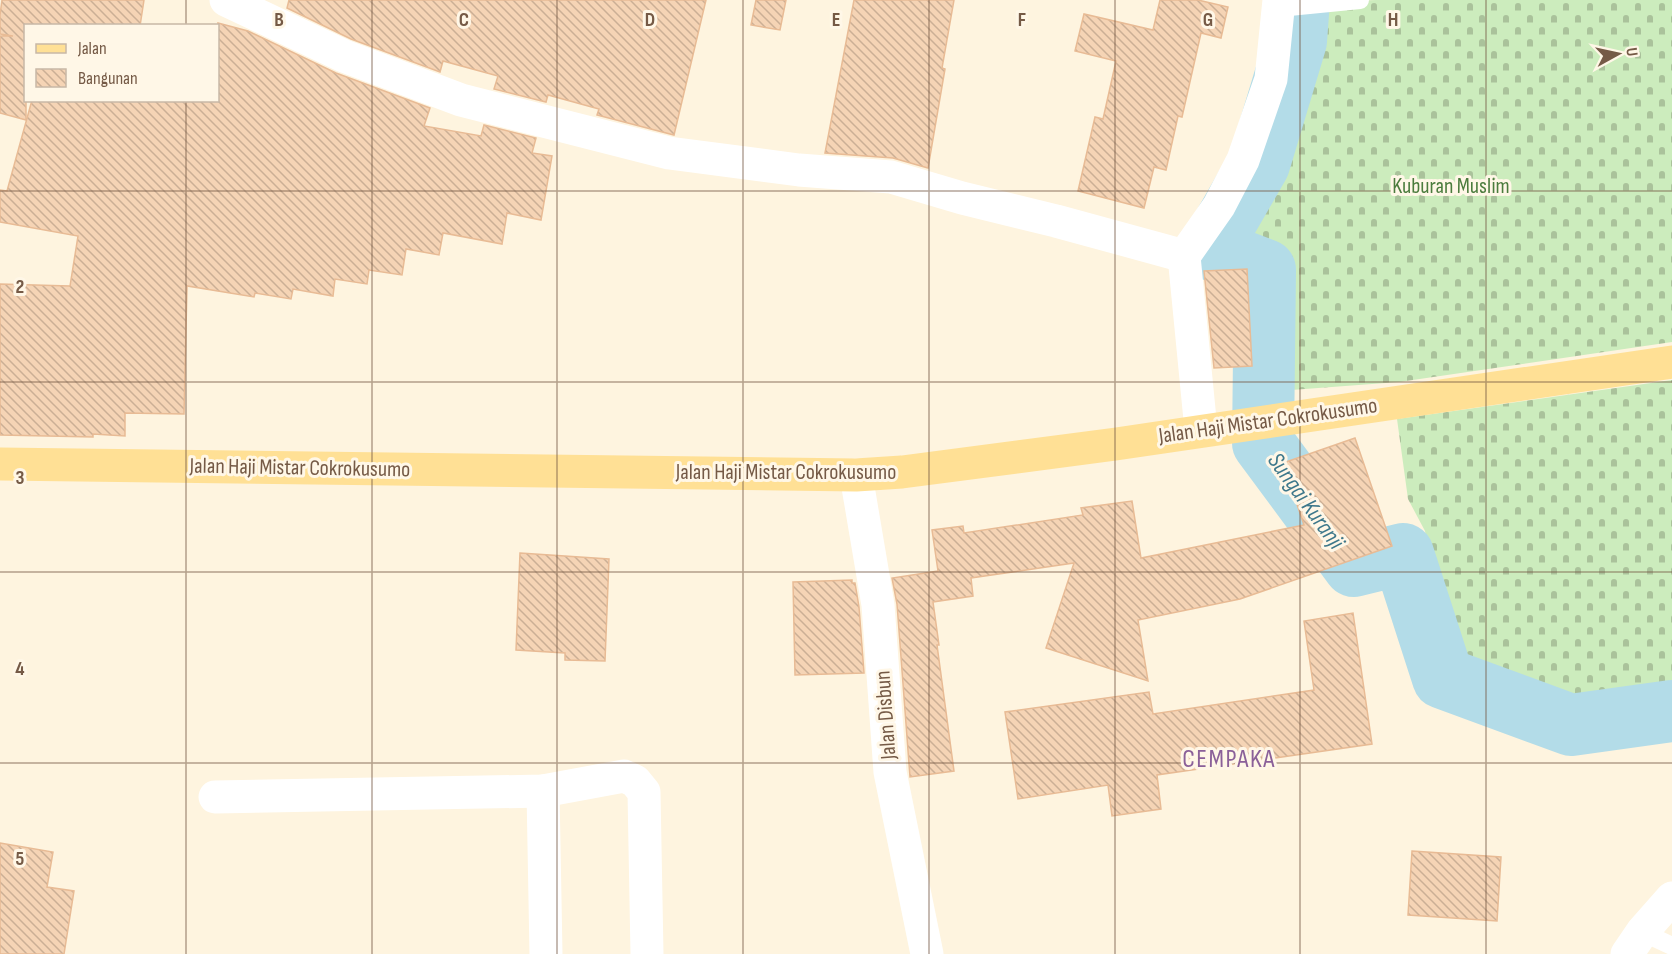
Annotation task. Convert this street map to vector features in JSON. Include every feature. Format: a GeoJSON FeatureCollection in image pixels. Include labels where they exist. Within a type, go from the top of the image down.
{"type":"FeatureCollection","features":[{"type":"Feature","properties":{"kind":"main road","name":"Jalan Haji Mistar Cokrokusumo"},"geometry":{"type":"LineString","coordinates":[[0,464],[856,475],[1116,444],[1672,362]]}},
{"type":"Feature","properties":{"kind":"street"},"geometry":{"type":"LineString","coordinates":[[226,0],[344,56],[461,100],[669,153],[799,171],[891,177],[1184,256]]}},
{"type":"Feature","properties":{"kind":"street"},"geometry":{"type":"LineString","coordinates":[[1201,430],[1184,256],[1219,206],[1243,160],[1272,80],[1279,4]]}},
{"type":"Feature","properties":{"kind":"street","name":"Jalan Disbun"},"geometry":{"type":"LineString","coordinates":[[856,475],[878,605],[890,772],[927,954]]}},
{"type":"Feature","properties":{"kind":"street"},"geometry":{"type":"LineString","coordinates":[[215,797],[543,791],[624,776],[634,781],[644,792],[647,954]]}},
{"type":"Feature","properties":{"kind":"street"},"geometry":{"type":"LineString","coordinates":[[543,791],[546,954]]}},
{"type":"Feature","properties":{"kind":"street"},"geometry":{"type":"LineString","coordinates":[[1634,943],[1672,898]]}},
{"type":"Feature","properties":{"kind":"lane"},"geometry":{"type":"LineString","coordinates":[[1279,4],[1360,0]]}},
{"type":"Feature","properties":{"kind":"lane"},"geometry":{"type":"LineString","coordinates":[[1634,943],[1672,946]]}},
{"type":"Feature","properties":{"kind":"green space","name":"Kuburan Muslim"},"geometry":{"type":"Polygon","coordinates":[[[1376,0],[1672,0],[1672,342],[1399,382],[1278,391],[1264,255],[1210,249],[1241,199],[1270,143],[1290,71],[1304,3],[1376,0]]]}},
{"type":"Feature","properties":{"kind":"green space"},"geometry":{"type":"Polygon","coordinates":[[[1672,380],[1672,693],[1611,705],[1565,703],[1521,694],[1476,676],[1453,660],[1434,634],[1413,612],[1400,587],[1429,556],[1425,531],[1408,499],[1397,419],[1672,380]]]}},
{"type":"Feature","properties":{"kind":"building"},"geometry":{"type":"Polygon","coordinates":[[[2,0],[144,0],[140,24],[24,24],[26,120],[0,113],[0,36],[13,36],[0,34],[2,0]]]}},
{"type":"Feature","properties":{"kind":"building"},"geometry":{"type":"Polygon","coordinates":[[[289,0],[706,0],[674,135],[597,115],[599,109],[548,95],[546,102],[494,89],[498,76],[443,61],[440,72],[351,39],[287,8],[289,0]]]}},
{"type":"Feature","properties":{"kind":"building"},"geometry":{"type":"Polygon","coordinates":[[[756,0],[786,0],[780,30],[751,25],[756,0]]]}},
{"type":"Feature","properties":{"kind":"building"},"geometry":{"type":"Polygon","coordinates":[[[854,0],[954,0],[928,168],[893,158],[825,153],[854,0]]]}},
{"type":"Feature","properties":{"kind":"building"},"geometry":{"type":"Polygon","coordinates":[[[1160,0],[1198,0],[1228,7],[1221,38],[1201,33],[1182,117],[1178,116],[1166,170],[1154,167],[1144,208],[1078,191],[1095,117],[1103,119],[1116,61],[1075,51],[1084,14],[1153,30],[1160,0]]]}},
{"type":"Feature","properties":{"kind":"building"},"geometry":{"type":"Polygon","coordinates":[[[218,24],[248,31],[336,73],[430,108],[424,126],[481,136],[484,125],[536,138],[532,153],[552,156],[541,220],[507,213],[502,244],[443,233],[439,255],[406,249],[402,275],[369,270],[367,284],[335,279],[333,296],[293,289],[291,299],[255,293],[254,297],[187,286],[184,414],[125,413],[125,436],[0,435],[0,284],[70,286],[78,236],[0,222],[0,190],[7,191],[31,102],[219,102],[218,24]]]}},
{"type":"Feature","properties":{"kind":"building"},"geometry":{"type":"Polygon","coordinates":[[[1247,269],[1252,366],[1214,368],[1204,271],[1247,269]]]}},
{"type":"Feature","properties":{"kind":"building"},"geometry":{"type":"Polygon","coordinates":[[[1355,438],[1392,546],[1240,599],[1138,620],[1148,681],[1046,648],[1074,563],[971,578],[973,596],[933,602],[954,771],[910,777],[897,604],[892,578],[938,571],[932,530],[963,526],[964,533],[1083,515],[1081,508],[1132,501],[1141,558],[1304,525],[1283,463],[1355,438]]]}},
{"type":"Feature","properties":{"kind":"building"},"geometry":{"type":"Polygon","coordinates":[[[520,553],[609,559],[605,661],[565,660],[565,653],[516,650],[520,553]]]}},
{"type":"Feature","properties":{"kind":"building"},"geometry":{"type":"Polygon","coordinates":[[[852,580],[852,583],[855,583],[859,607],[864,673],[795,675],[793,582],[852,580]]]}},
{"type":"Feature","properties":{"kind":"building"},"geometry":{"type":"Polygon","coordinates":[[[1353,613],[1372,744],[1157,775],[1161,809],[1112,816],[1108,785],[1018,799],[1005,712],[1149,692],[1153,714],[1314,690],[1304,621],[1353,613]]]}},
{"type":"Feature","properties":{"kind":"building"},"geometry":{"type":"Polygon","coordinates":[[[0,843],[53,852],[47,887],[74,891],[64,954],[0,954],[0,843]]]}},
{"type":"Feature","properties":{"kind":"building"},"geometry":{"type":"Polygon","coordinates":[[[1412,851],[1501,857],[1497,921],[1408,915],[1412,851]]]}},
{"type":"Feature","properties":{"kind":"waterway","name":"Sungai Kuranji"},"geometry":{"type":"LineString","coordinates":[[1299,0],[1296,41],[1259,164],[1210,249],[1265,270],[1263,443],[1354,566],[1403,554],[1443,678],[1571,725],[1672,711]]}},
{"type":"Feature","properties":{"kind":"district","name":"CEMPAKA"},"geometry":{"type":"Point","coordinates":[1229,759]}}]}
